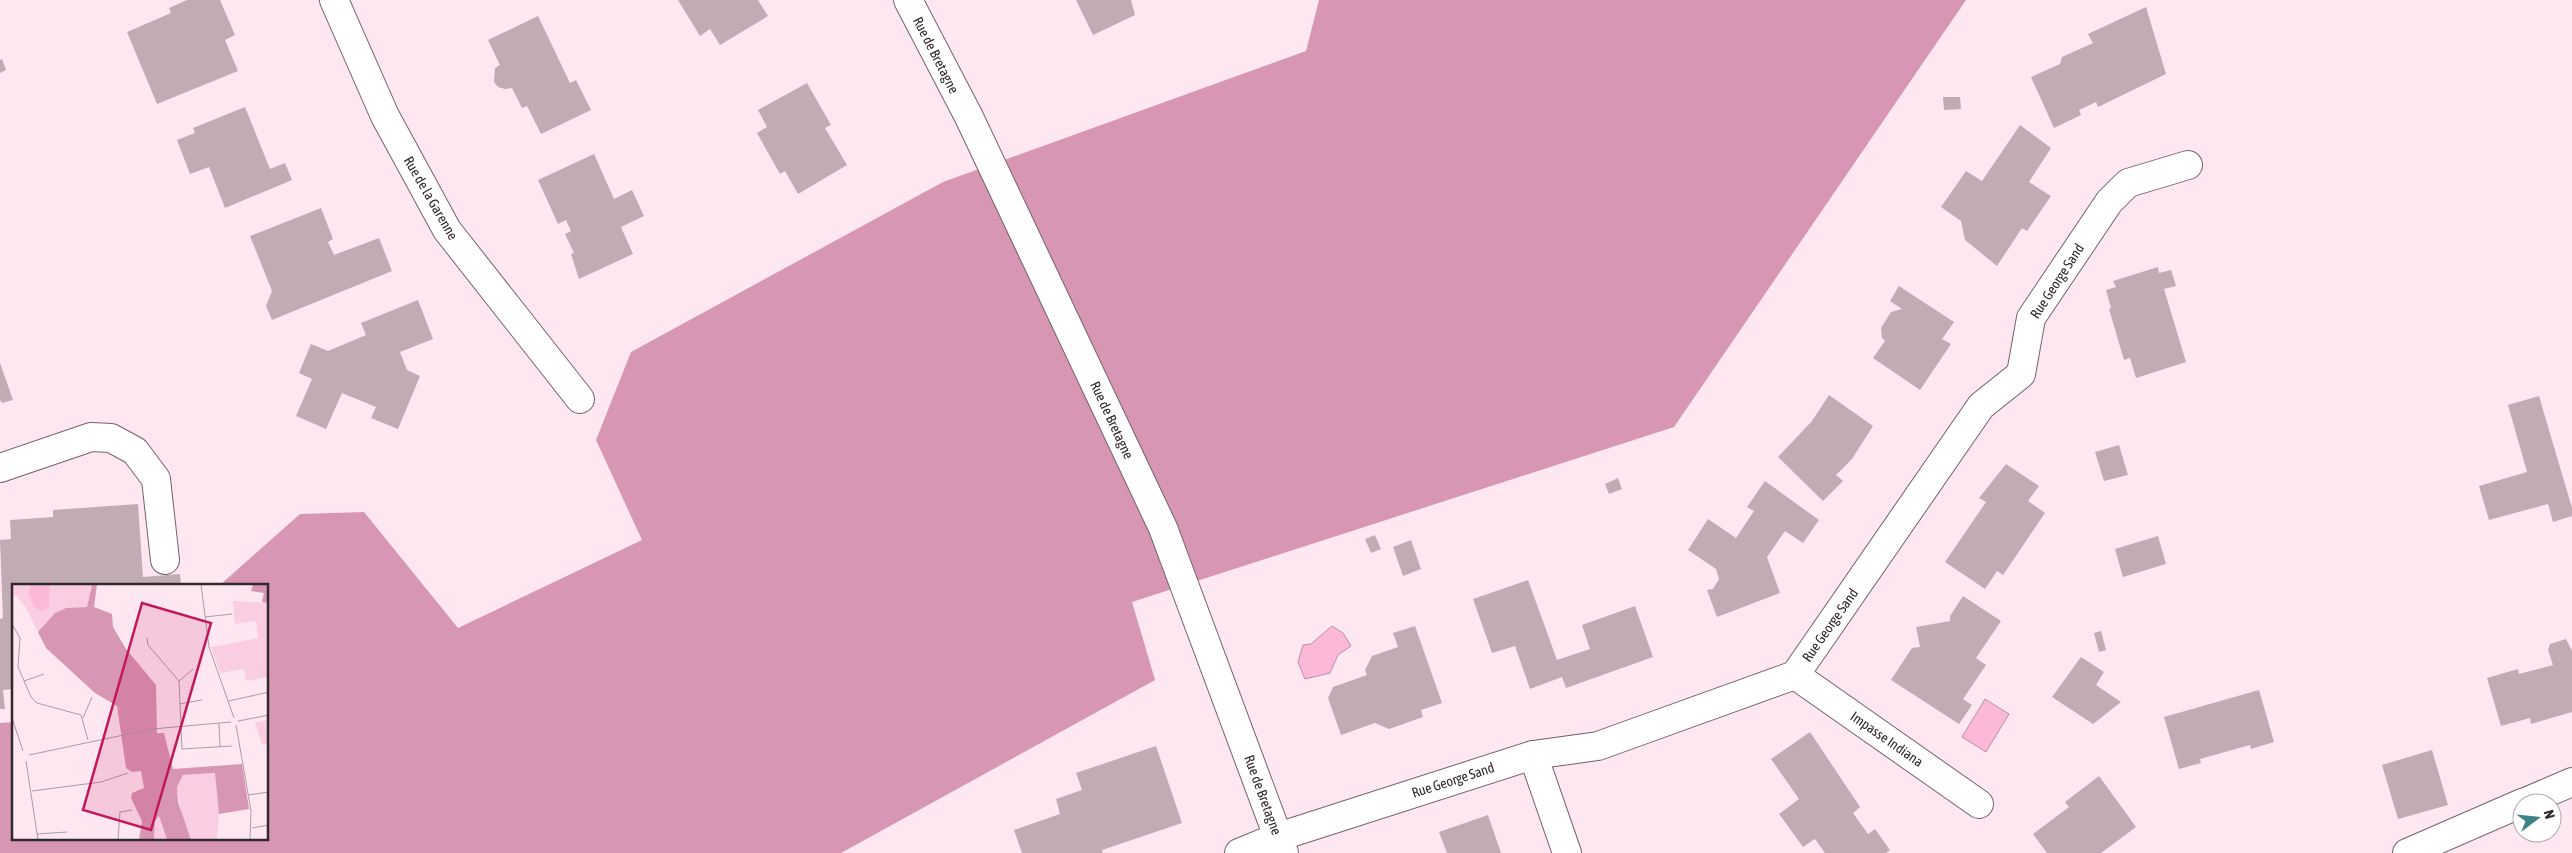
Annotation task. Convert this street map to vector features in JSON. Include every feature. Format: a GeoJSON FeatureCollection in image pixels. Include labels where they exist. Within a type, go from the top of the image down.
{"type":"FeatureCollection","features":[{"type":"Feature","properties":{"kind":"street","name":"Rue de la Garenne"},"geometry":{"type":"LineString","coordinates":[[334,0],[385,116],[447,230],[580,399]]}},
{"type":"Feature","properties":{"kind":"street","name":"Rue de Bretagne"},"geometry":{"type":"LineString","coordinates":[[908,0],[969,117],[1163,528],[1281,845]]}},
{"type":"Feature","properties":{"kind":"street","name":"Rue George Sand"},"geometry":{"type":"LineString","coordinates":[[1238,853],[1281,845],[1533,755],[1598,746],[1796,675],[1981,406],[2022,374],[2031,318],[2108,202],[2128,183],[2188,165]]}},
{"type":"Feature","properties":{"kind":"street"},"geometry":{"type":"LineString","coordinates":[[0,468],[91,437],[111,438],[135,451],[156,479],[164,560]]}},
{"type":"Feature","properties":{"kind":"street","name":"Impasse Indiana"},"geometry":{"type":"LineString","coordinates":[[1796,675],[1979,804]]}},
{"type":"Feature","properties":{"kind":"street"},"geometry":{"type":"LineString","coordinates":[[1533,755],[1567,853]]}},
{"type":"Feature","properties":{"kind":"street"},"geometry":{"type":"LineString","coordinates":[[2546,793],[2572,782]]}},
{"type":"Feature","properties":{"kind":"street"},"geometry":{"type":"LineString","coordinates":[[2407,853],[2512,807]]}},
{"type":"Feature","properties":{"kind":"shaded area"},"geometry":{"type":"Polygon","coordinates":[[[1319,0],[1966,0],[1674,427],[1132,602],[1155,680],[841,853],[0,853],[0,723],[12,722],[12,840],[269,840],[269,584],[221,584],[300,514],[364,512],[458,628],[642,540],[596,440],[631,352],[943,182],[1306,51],[1319,0]]]}},
{"type":"Feature","properties":{"kind":"shaded area"},"geometry":{"type":"Polygon","coordinates":[[[1332,626],[1343,633],[1351,646],[1338,655],[1330,673],[1305,679],[1298,662],[1303,645],[1311,644],[1332,626]]]}},
{"type":"Feature","properties":{"kind":"shaded area"},"geometry":{"type":"Polygon","coordinates":[[[1985,699],[2009,714],[1986,752],[1962,737],[1985,699]]]}},
{"type":"Feature","properties":{"kind":"building"},"geometry":{"type":"Polygon","coordinates":[[[187,0],[220,0],[235,35],[225,40],[238,71],[157,104],[127,32],[171,13],[169,8],[187,0]]]}},
{"type":"Feature","properties":{"kind":"building"},"geometry":{"type":"Polygon","coordinates":[[[678,0],[758,0],[768,16],[720,45],[710,29],[700,36],[678,0]]]}},
{"type":"Feature","properties":{"kind":"building"},"geometry":{"type":"Polygon","coordinates":[[[1076,0],[1131,0],[1135,15],[1093,35],[1076,0]]]}},
{"type":"Feature","properties":{"kind":"building"},"geometry":{"type":"Polygon","coordinates":[[[2146,7],[2166,74],[2098,107],[2096,102],[2079,110],[2081,115],[2054,128],[2031,77],[2060,64],[2062,57],[2093,43],[2088,34],[2146,7]]]}},
{"type":"Feature","properties":{"kind":"building"},"geometry":{"type":"Polygon","coordinates":[[[538,16],[570,83],[576,80],[591,110],[541,134],[527,106],[522,108],[512,88],[498,87],[494,82],[495,68],[500,65],[488,40],[538,16]]]}},
{"type":"Feature","properties":{"kind":"building"},"geometry":{"type":"Polygon","coordinates":[[[2,59],[6,70],[0,73],[0,60],[2,59]]]}},
{"type":"Feature","properties":{"kind":"building"},"geometry":{"type":"Polygon","coordinates":[[[807,83],[831,125],[825,128],[847,165],[798,194],[785,171],[780,174],[757,133],[767,127],[758,110],[807,83]]]}},
{"type":"Feature","properties":{"kind":"building"},"geometry":{"type":"Polygon","coordinates":[[[1943,97],[1960,97],[1961,109],[1944,110],[1943,97]]]}},
{"type":"Feature","properties":{"kind":"building"},"geometry":{"type":"Polygon","coordinates":[[[245,107],[270,169],[285,163],[292,180],[225,208],[209,167],[190,174],[177,140],[195,133],[193,128],[245,107]]]}},
{"type":"Feature","properties":{"kind":"building"},"geometry":{"type":"Polygon","coordinates":[[[2020,125],[2051,148],[2029,182],[2051,196],[2027,231],[2022,228],[1997,266],[1965,240],[1961,221],[1941,207],[1966,171],[1982,181],[2020,125]]]}},
{"type":"Feature","properties":{"kind":"building"},"geometry":{"type":"Polygon","coordinates":[[[594,154],[614,199],[632,190],[644,216],[621,227],[633,254],[579,279],[571,254],[574,253],[565,234],[571,231],[566,220],[558,224],[538,180],[594,154]]]}},
{"type":"Feature","properties":{"kind":"building"},"geometry":{"type":"Polygon","coordinates":[[[321,208],[333,239],[328,242],[334,255],[379,238],[392,271],[272,320],[266,306],[272,291],[250,236],[321,208]]]}},
{"type":"Feature","properties":{"kind":"building"},"geometry":{"type":"Polygon","coordinates":[[[2158,267],[2159,273],[2171,270],[2176,286],[2164,289],[2186,362],[2136,378],[2130,358],[2124,360],[2109,309],[2111,308],[2106,290],[2116,287],[2113,281],[2158,267]]]}},
{"type":"Feature","properties":{"kind":"building"},"geometry":{"type":"Polygon","coordinates":[[[1899,286],[1954,322],[1942,339],[1951,344],[1920,390],[1873,358],[1885,341],[1882,338],[1881,328],[1891,312],[1902,309],[1890,301],[1899,286]]]}},
{"type":"Feature","properties":{"kind":"building"},"geometry":{"type":"Polygon","coordinates":[[[418,300],[433,339],[400,352],[407,370],[420,376],[398,429],[371,418],[376,407],[342,393],[326,429],[296,416],[312,379],[299,373],[311,344],[328,351],[366,335],[361,323],[418,300]]]}},
{"type":"Feature","properties":{"kind":"building"},"geometry":{"type":"Polygon","coordinates":[[[0,363],[13,400],[2,403],[0,400],[0,363]]]}},
{"type":"Feature","properties":{"kind":"building"},"geometry":{"type":"Polygon","coordinates":[[[1829,395],[1873,426],[1852,459],[1836,475],[1843,481],[1823,501],[1778,457],[1812,421],[1829,395]]]}},
{"type":"Feature","properties":{"kind":"building"},"geometry":{"type":"Polygon","coordinates":[[[2539,396],[2572,508],[2572,516],[2553,522],[2548,504],[2489,520],[2479,486],[2527,472],[2508,405],[2539,396]]]}},
{"type":"Feature","properties":{"kind":"building"},"geometry":{"type":"Polygon","coordinates":[[[2119,445],[2128,475],[2104,481],[2095,452],[2119,445]]]}},
{"type":"Feature","properties":{"kind":"building"},"geometry":{"type":"Polygon","coordinates":[[[2006,464],[2039,486],[2028,501],[2045,513],[2003,575],[1997,571],[1985,589],[1945,562],[1986,502],[1979,498],[2006,464]]]}},
{"type":"Feature","properties":{"kind":"building"},"geometry":{"type":"Polygon","coordinates":[[[1618,478],[1622,489],[1609,494],[1605,484],[1618,478]]]}},
{"type":"Feature","properties":{"kind":"building"},"geometry":{"type":"Polygon","coordinates":[[[1765,481],[1819,520],[1803,543],[1785,531],[1767,557],[1780,593],[1717,617],[1707,590],[1713,589],[1719,579],[1716,569],[1688,550],[1708,519],[1736,538],[1754,511],[1747,507],[1765,481]]]}},
{"type":"Feature","properties":{"kind":"building"},"geometry":{"type":"Polygon","coordinates":[[[138,504],[143,577],[180,574],[181,584],[12,584],[12,689],[3,690],[5,709],[0,709],[0,619],[3,618],[0,540],[11,539],[10,520],[53,517],[53,510],[138,504]]]}},
{"type":"Feature","properties":{"kind":"building"},"geometry":{"type":"Polygon","coordinates":[[[1375,535],[1381,549],[1371,553],[1365,539],[1375,535]]]}},
{"type":"Feature","properties":{"kind":"building"},"geometry":{"type":"Polygon","coordinates":[[[2158,536],[2166,564],[2123,577],[2115,549],[2158,536]]]}},
{"type":"Feature","properties":{"kind":"building"},"geometry":{"type":"Polygon","coordinates":[[[1411,540],[1421,569],[1403,576],[1393,547],[1411,540]]]}},
{"type":"Feature","properties":{"kind":"building"},"geometry":{"type":"Polygon","coordinates":[[[1528,580],[1557,660],[1590,649],[1582,625],[1635,606],[1653,657],[1566,688],[1562,677],[1530,689],[1515,646],[1492,653],[1473,599],[1528,580]]]}},
{"type":"Feature","properties":{"kind":"building"},"geometry":{"type":"Polygon","coordinates":[[[1963,596],[2001,621],[1976,658],[1986,665],[1963,699],[1972,705],[1959,724],[1891,680],[1912,648],[1920,647],[1916,627],[1950,621],[1950,616],[1963,596]]]}},
{"type":"Feature","properties":{"kind":"building"},"geometry":{"type":"Polygon","coordinates":[[[1415,626],[1442,703],[1421,710],[1423,717],[1389,729],[1375,723],[1341,735],[1328,698],[1333,687],[1367,675],[1365,670],[1372,656],[1398,647],[1393,633],[1415,626]]]}},
{"type":"Feature","properties":{"kind":"building"},"geometry":{"type":"Polygon","coordinates":[[[2101,631],[2106,650],[2099,652],[2094,633],[2101,631]]]}},
{"type":"Feature","properties":{"kind":"building"},"geometry":{"type":"Polygon","coordinates":[[[2566,639],[2572,651],[2572,712],[2531,724],[2530,718],[2501,726],[2487,678],[2518,669],[2519,674],[2553,665],[2548,650],[2550,644],[2566,639]]]}},
{"type":"Feature","properties":{"kind":"building"},"geometry":{"type":"Polygon","coordinates":[[[2081,657],[2104,672],[2096,685],[2121,702],[2093,724],[2052,697],[2081,657]]]}},
{"type":"Feature","properties":{"kind":"building"},"geometry":{"type":"Polygon","coordinates":[[[2259,690],[2274,742],[2251,749],[2250,745],[2200,759],[2201,763],[2179,769],[2164,717],[2259,690]]]}},
{"type":"Feature","properties":{"kind":"building"},"geometry":{"type":"Polygon","coordinates":[[[1810,732],[1860,807],[1853,813],[1868,834],[1875,829],[1890,850],[1886,853],[1825,853],[1815,839],[1803,847],[1779,814],[1799,799],[1771,759],[1810,732]]]}},
{"type":"Feature","properties":{"kind":"building"},"geometry":{"type":"Polygon","coordinates":[[[1156,746],[1182,823],[1102,850],[1103,853],[1022,853],[1014,830],[1060,814],[1056,799],[1082,790],[1076,773],[1156,746]]]}},
{"type":"Feature","properties":{"kind":"building"},"geometry":{"type":"Polygon","coordinates":[[[2432,750],[2448,805],[2398,819],[2382,765],[2432,750]]]}},
{"type":"Feature","properties":{"kind":"building"},"geometry":{"type":"Polygon","coordinates":[[[2099,776],[2136,827],[2101,853],[2047,853],[2033,834],[2069,807],[2065,802],[2099,776]]]}},
{"type":"Feature","properties":{"kind":"building"},"geometry":{"type":"Polygon","coordinates":[[[1488,815],[1501,853],[1447,853],[1439,832],[1488,815]]]}}]}
